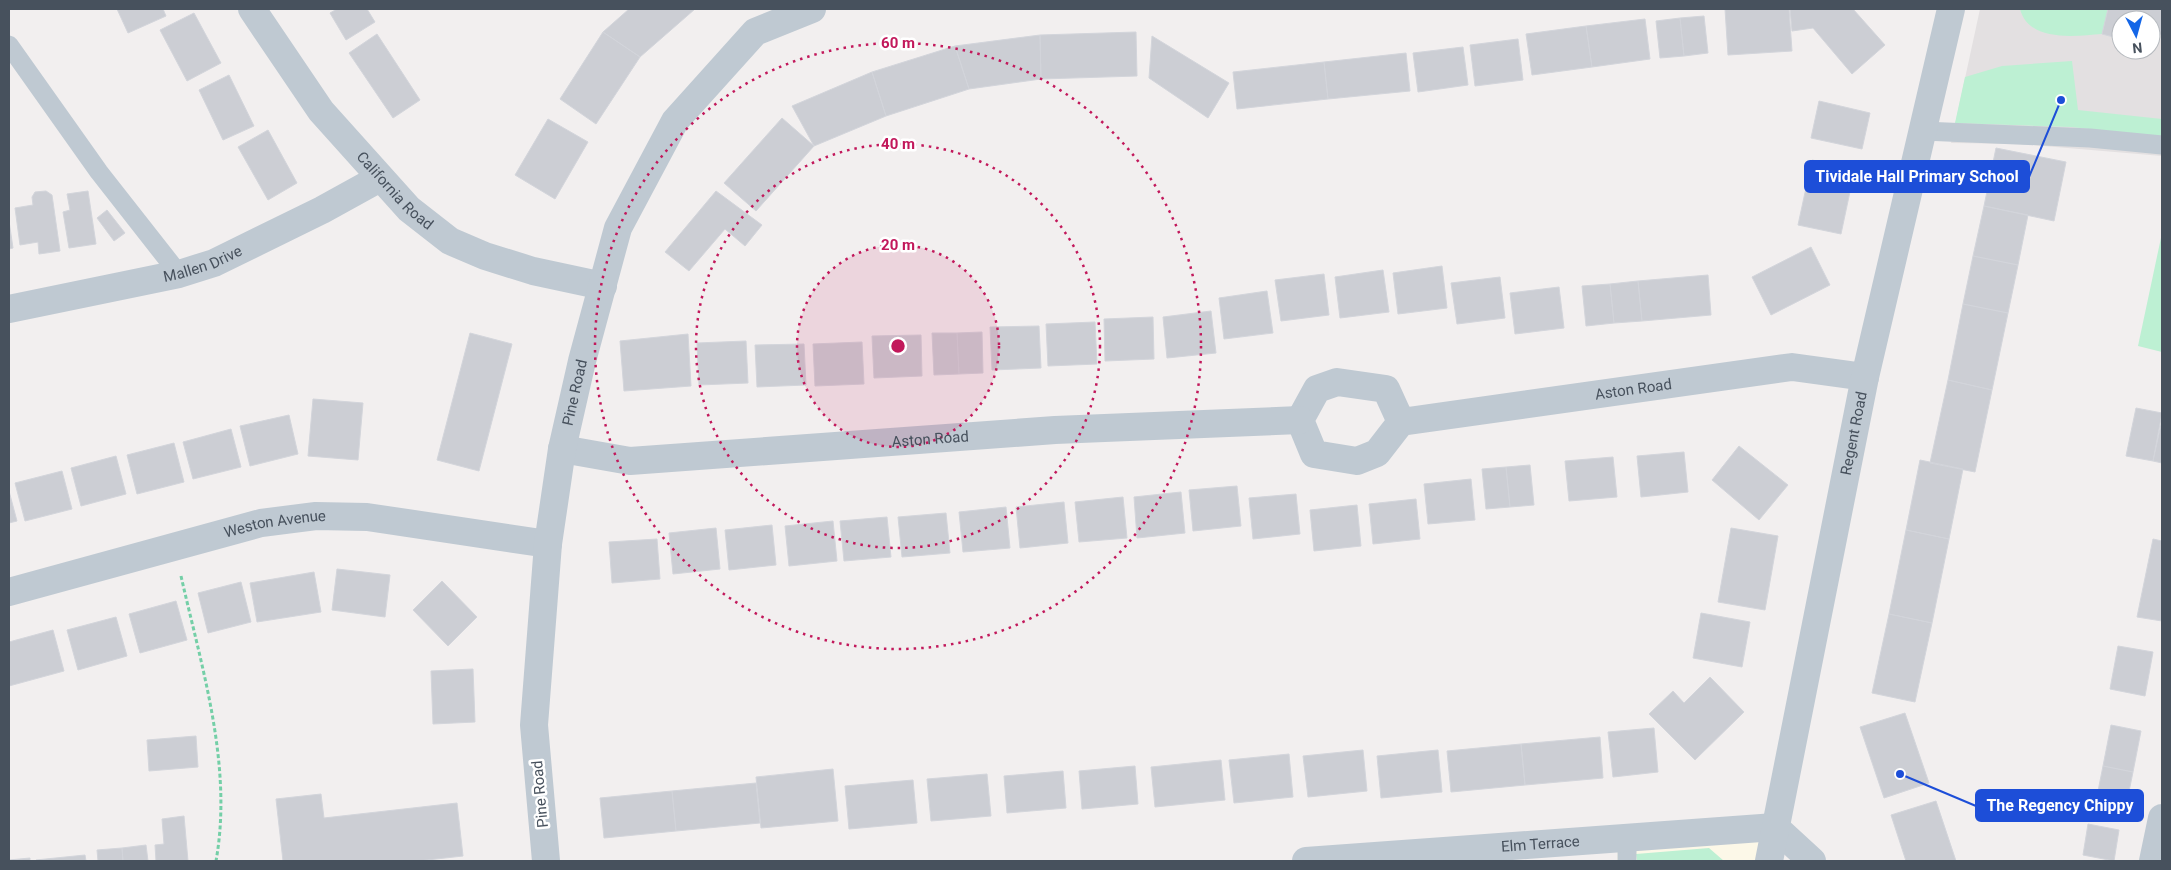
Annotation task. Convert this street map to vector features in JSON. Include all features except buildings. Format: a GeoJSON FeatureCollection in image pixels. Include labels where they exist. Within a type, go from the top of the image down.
{"type":"FeatureCollection","features":[{"type":"Feature","properties":{"kind":"street","name":"California Road"},"geometry":{"type":"LineString","coordinates":[[252,9],[321,111],[409,209],[450,241],[485,256],[533,271],[603,286]]}},
{"type":"Feature","properties":{"kind":"street","name":"Pine Road"},"geometry":{"type":"LineString","coordinates":[[546,861],[534,725],[548,544],[562,449],[582,361],[618,228],[675,121],[756,32],[812,9]]}},
{"type":"Feature","properties":{"kind":"street","name":"Regent Road"},"geometry":{"type":"LineString","coordinates":[[1769,861],[1865,376],[1951,9]]}},
{"type":"Feature","properties":{"kind":"street","name":"Mallen Drive"},"geometry":{"type":"LineString","coordinates":[[9,308],[179,274],[214,263],[322,210],[380,178]]}},
{"type":"Feature","properties":{"kind":"street","name":"Aston Road"},"geometry":{"type":"LineString","coordinates":[[1401,422],[1792,367],[1865,376]]}},
{"type":"Feature","properties":{"kind":"street"},"geometry":{"type":"LineString","coordinates":[[1337,382],[1386,388],[1401,422],[1377,453],[1357,462],[1314,454],[1300,420],[1317,389],[1337,382]]}},
{"type":"Feature","properties":{"kind":"street","name":"Aston Road"},"geometry":{"type":"LineString","coordinates":[[562,449],[630,460],[1054,430],[1300,420]]}},
{"type":"Feature","properties":{"kind":"street","name":"Weston Avenue"},"geometry":{"type":"LineString","coordinates":[[9,592],[261,523],[316,516],[367,517],[548,544]]}},
{"type":"Feature","properties":{"kind":"street"},"geometry":{"type":"LineString","coordinates":[[2153,861],[2162,818]]}},
{"type":"Feature","properties":{"kind":"street"},"geometry":{"type":"LineString","coordinates":[[1775,827],[1812,861]]}},
{"type":"Feature","properties":{"kind":"street","name":"Elm Terrace"},"geometry":{"type":"LineString","coordinates":[[1306,861],[1627,849],[1775,827]]}},
{"type":"Feature","properties":{"kind":"lane"},"geometry":{"type":"LineString","coordinates":[[9,46],[99,172],[179,274]]}},
{"type":"Feature","properties":{"kind":"lane"},"geometry":{"type":"LineString","coordinates":[[1922,131],[2090,138],[2162,146]]}},
{"type":"Feature","properties":{"kind":"path"},"geometry":{"type":"LineString","coordinates":[[175,546],[217,740],[221,831],[216,861]]}},
{"type":"Feature","properties":{"kind":"shaded area"},"geometry":{"type":"Polygon","coordinates":[[[1980,9],[2162,9],[2162,156],[2020,144],[1951,143],[1980,9]]]}},
{"type":"Feature","properties":{"kind":"shaded area"},"geometry":{"type":"Polygon","coordinates":[[[1775,827],[1769,861],[1617,861],[1618,838],[1775,827]]]}},
{"type":"Feature","properties":{"kind":"green space"},"geometry":{"type":"Polygon","coordinates":[[[2020,9],[2108,9],[2102,34],[2067,36],[2055,35],[2033,28],[2025,20],[2020,9]]]}},
{"type":"Feature","properties":{"kind":"green space"},"geometry":{"type":"Polygon","coordinates":[[[2072,61],[2078,110],[2162,119],[2162,137],[2071,127],[1955,123],[1965,77],[2002,66],[2072,61]]]}},
{"type":"Feature","properties":{"kind":"green space"},"geometry":{"type":"Polygon","coordinates":[[[2162,233],[2162,352],[2138,346],[2162,233]]]}},
{"type":"Feature","properties":{"kind":"green space"},"geometry":{"type":"Polygon","coordinates":[[[1709,848],[1724,861],[1637,861],[1636,854],[1709,848]]]}},
{"type":"Feature","properties":{"kind":"place","name":"Tividale Hall Primary School"},"geometry":{"type":"Point","coordinates":[2061,100]}},
{"type":"Feature","properties":{"kind":"place","name":"The Regency Chippy"},"geometry":{"type":"Point","coordinates":[1900,774]}}]}
